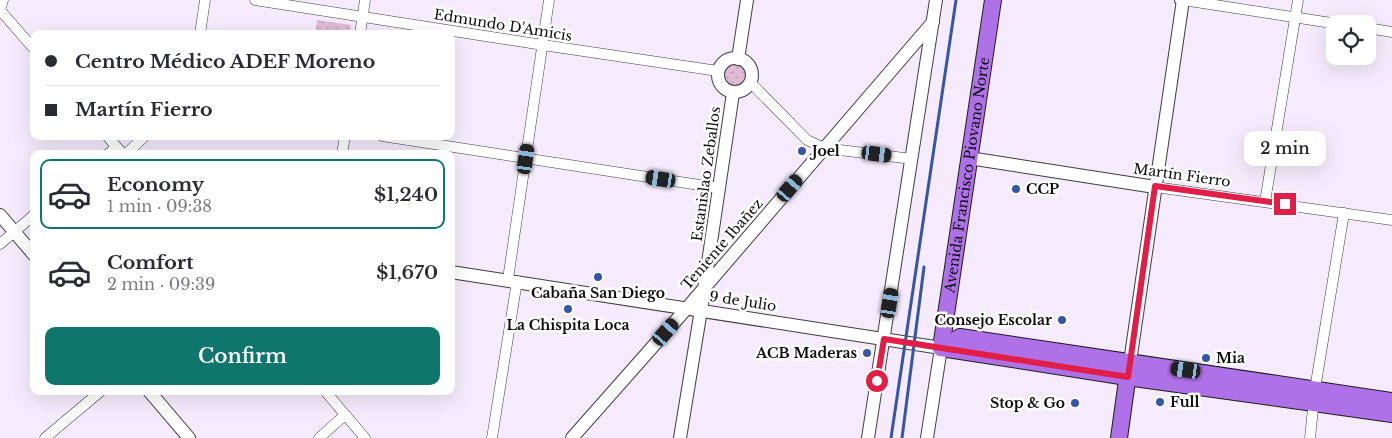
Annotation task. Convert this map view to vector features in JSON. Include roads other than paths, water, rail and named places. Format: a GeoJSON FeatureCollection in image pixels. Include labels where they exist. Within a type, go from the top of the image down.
{"type":"FeatureCollection","features":[{"type":"Feature","properties":{"kind":"main road","name":"Avenida Francisco Piovano Norte"},"geometry":{"type":"LineString","coordinates":[[941,348],[993,0]]}},
{"type":"Feature","properties":{"kind":"main road"},"geometry":{"type":"LineString","coordinates":[[941,348],[1129,369],[1315,396],[1392,401]]}},
{"type":"Feature","properties":{"kind":"main road"},"geometry":{"type":"LineString","coordinates":[[1119,438],[1129,369]]}},
{"type":"Feature","properties":{"kind":"main road"},"geometry":{"type":"LineString","coordinates":[[1315,396],[1392,414]]}},
{"type":"Feature","properties":{"kind":"street"},"geometry":{"type":"LineString","coordinates":[[3,0],[0,10],[30,45]]}},
{"type":"Feature","properties":{"kind":"street"},"geometry":{"type":"LineString","coordinates":[[201,30],[205,0]]}},
{"type":"Feature","properties":{"kind":"street","name":"Edmundo D'Amicis"},"geometry":{"type":"LineString","coordinates":[[255,0],[446,30]]}},
{"type":"Feature","properties":{"kind":"street"},"geometry":{"type":"LineString","coordinates":[[360,30],[365,0]]}},
{"type":"Feature","properties":{"kind":"street"},"geometry":{"type":"LineString","coordinates":[[492,438],[526,159],[549,0]]}},
{"type":"Feature","properties":{"kind":"street"},"geometry":{"type":"LineString","coordinates":[[738,58],[748,0]]}},
{"type":"Feature","properties":{"kind":"street"},"geometry":{"type":"LineString","coordinates":[[868,438],[936,0]]}},
{"type":"Feature","properties":{"kind":"street"},"geometry":{"type":"LineString","coordinates":[[1129,369],[1182,0],[1326,22]]}},
{"type":"Feature","properties":{"kind":"street"},"geometry":{"type":"LineString","coordinates":[[1265,202],[1298,0]]}},
{"type":"Feature","properties":{"kind":"street","name":"Teniente Ibañez"},"geometry":{"type":"LineString","coordinates":[[572,438],[687,308],[933,22]]}},
{"type":"Feature","properties":{"kind":"street"},"geometry":{"type":"LineString","coordinates":[[1376,29],[1392,32]]}},
{"type":"Feature","properties":{"kind":"street","name":"Edmundo D'Amicis"},"geometry":{"type":"LineString","coordinates":[[455,31],[718,70]]}},
{"type":"Feature","properties":{"kind":"street"},"geometry":{"type":"LineString","coordinates":[[718,70],[724,62],[730,59],[738,58],[743,60],[748,64],[750,82],[807,140],[824,148],[912,159]]}},
{"type":"Feature","properties":{"kind":"street","name":"Estanislao Zeballos"},"geometry":{"type":"LineString","coordinates":[[718,70],[721,85],[725,90],[733,93],[742,91],[750,82]]}},
{"type":"Feature","properties":{"kind":"street","name":"Estanislao Zeballos"},"geometry":{"type":"LineString","coordinates":[[680,438],[733,93]]}},
{"type":"Feature","properties":{"kind":"street"},"geometry":{"type":"LineString","coordinates":[[112,140],[121,150]]}},
{"type":"Feature","properties":{"kind":"street"},"geometry":{"type":"LineString","coordinates":[[124,150],[139,140]]}},
{"type":"Feature","properties":{"kind":"street"},"geometry":{"type":"LineString","coordinates":[[407,140],[719,188]]}},
{"type":"Feature","properties":{"kind":"street","name":"Martín Fierro"},"geometry":{"type":"LineString","coordinates":[[969,158],[1392,220]]}},
{"type":"Feature","properties":{"kind":"street"},"geometry":{"type":"LineString","coordinates":[[1310,438],[1344,213]]}},
{"type":"Feature","properties":{"kind":"street"},"geometry":{"type":"LineString","coordinates":[[0,215],[30,250]]}},
{"type":"Feature","properties":{"kind":"street"},"geometry":{"type":"LineString","coordinates":[[0,244],[30,218]]}},
{"type":"Feature","properties":{"kind":"street","name":"9 de Julio"},"geometry":{"type":"LineString","coordinates":[[455,273],[941,348]]}},
{"type":"Feature","properties":{"kind":"street","name":"Avenida Francisco Piovano Norte"},"geometry":{"type":"LineString","coordinates":[[927,438],[941,348]]}},
{"type":"Feature","properties":{"kind":"street"},"geometry":{"type":"LineString","coordinates":[[45,438],[97,395]]}},
{"type":"Feature","properties":{"kind":"street"},"geometry":{"type":"LineString","coordinates":[[152,395],[188,438]]}},
{"type":"Feature","properties":{"kind":"street"},"geometry":{"type":"LineString","coordinates":[[328,395],[365,438]]}},
{"type":"Feature","properties":{"kind":"street"},"geometry":{"type":"LineString","coordinates":[[319,438],[345,416]]}},
{"type":"Feature","properties":{"kind":"railway"},"geometry":{"type":"LineString","coordinates":[[891,438],[956,0]]}},
{"type":"Feature","properties":{"kind":"railway"},"geometry":{"type":"LineString","coordinates":[[902,438],[924,267]]}},
{"type":"Feature","properties":{"kind":"place","name":"Joel"},"geometry":{"type":"Point","coordinates":[802,151]}},
{"type":"Feature","properties":{"kind":"place","name":"CCP"},"geometry":{"type":"Point","coordinates":[1016,189]}},
{"type":"Feature","properties":{"kind":"place","name":"Cabaña San Diego"},"geometry":{"type":"Point","coordinates":[598,277]}},
{"type":"Feature","properties":{"kind":"place","name":"La Chispita Loca"},"geometry":{"type":"Point","coordinates":[568,309]}},
{"type":"Feature","properties":{"kind":"place","name":"Consejo Escolar"},"geometry":{"type":"Point","coordinates":[1062,320]}},
{"type":"Feature","properties":{"kind":"place","name":"ACB Maderas"},"geometry":{"type":"Point","coordinates":[867,353]}},
{"type":"Feature","properties":{"kind":"place","name":"Mia"},"geometry":{"type":"Point","coordinates":[1206,358]}},
{"type":"Feature","properties":{"kind":"place","name":"Full"},"geometry":{"type":"Point","coordinates":[1160,402]}},
{"type":"Feature","properties":{"kind":"place","name":"Stop & Go"},"geometry":{"type":"Point","coordinates":[1075,403]}}]}
